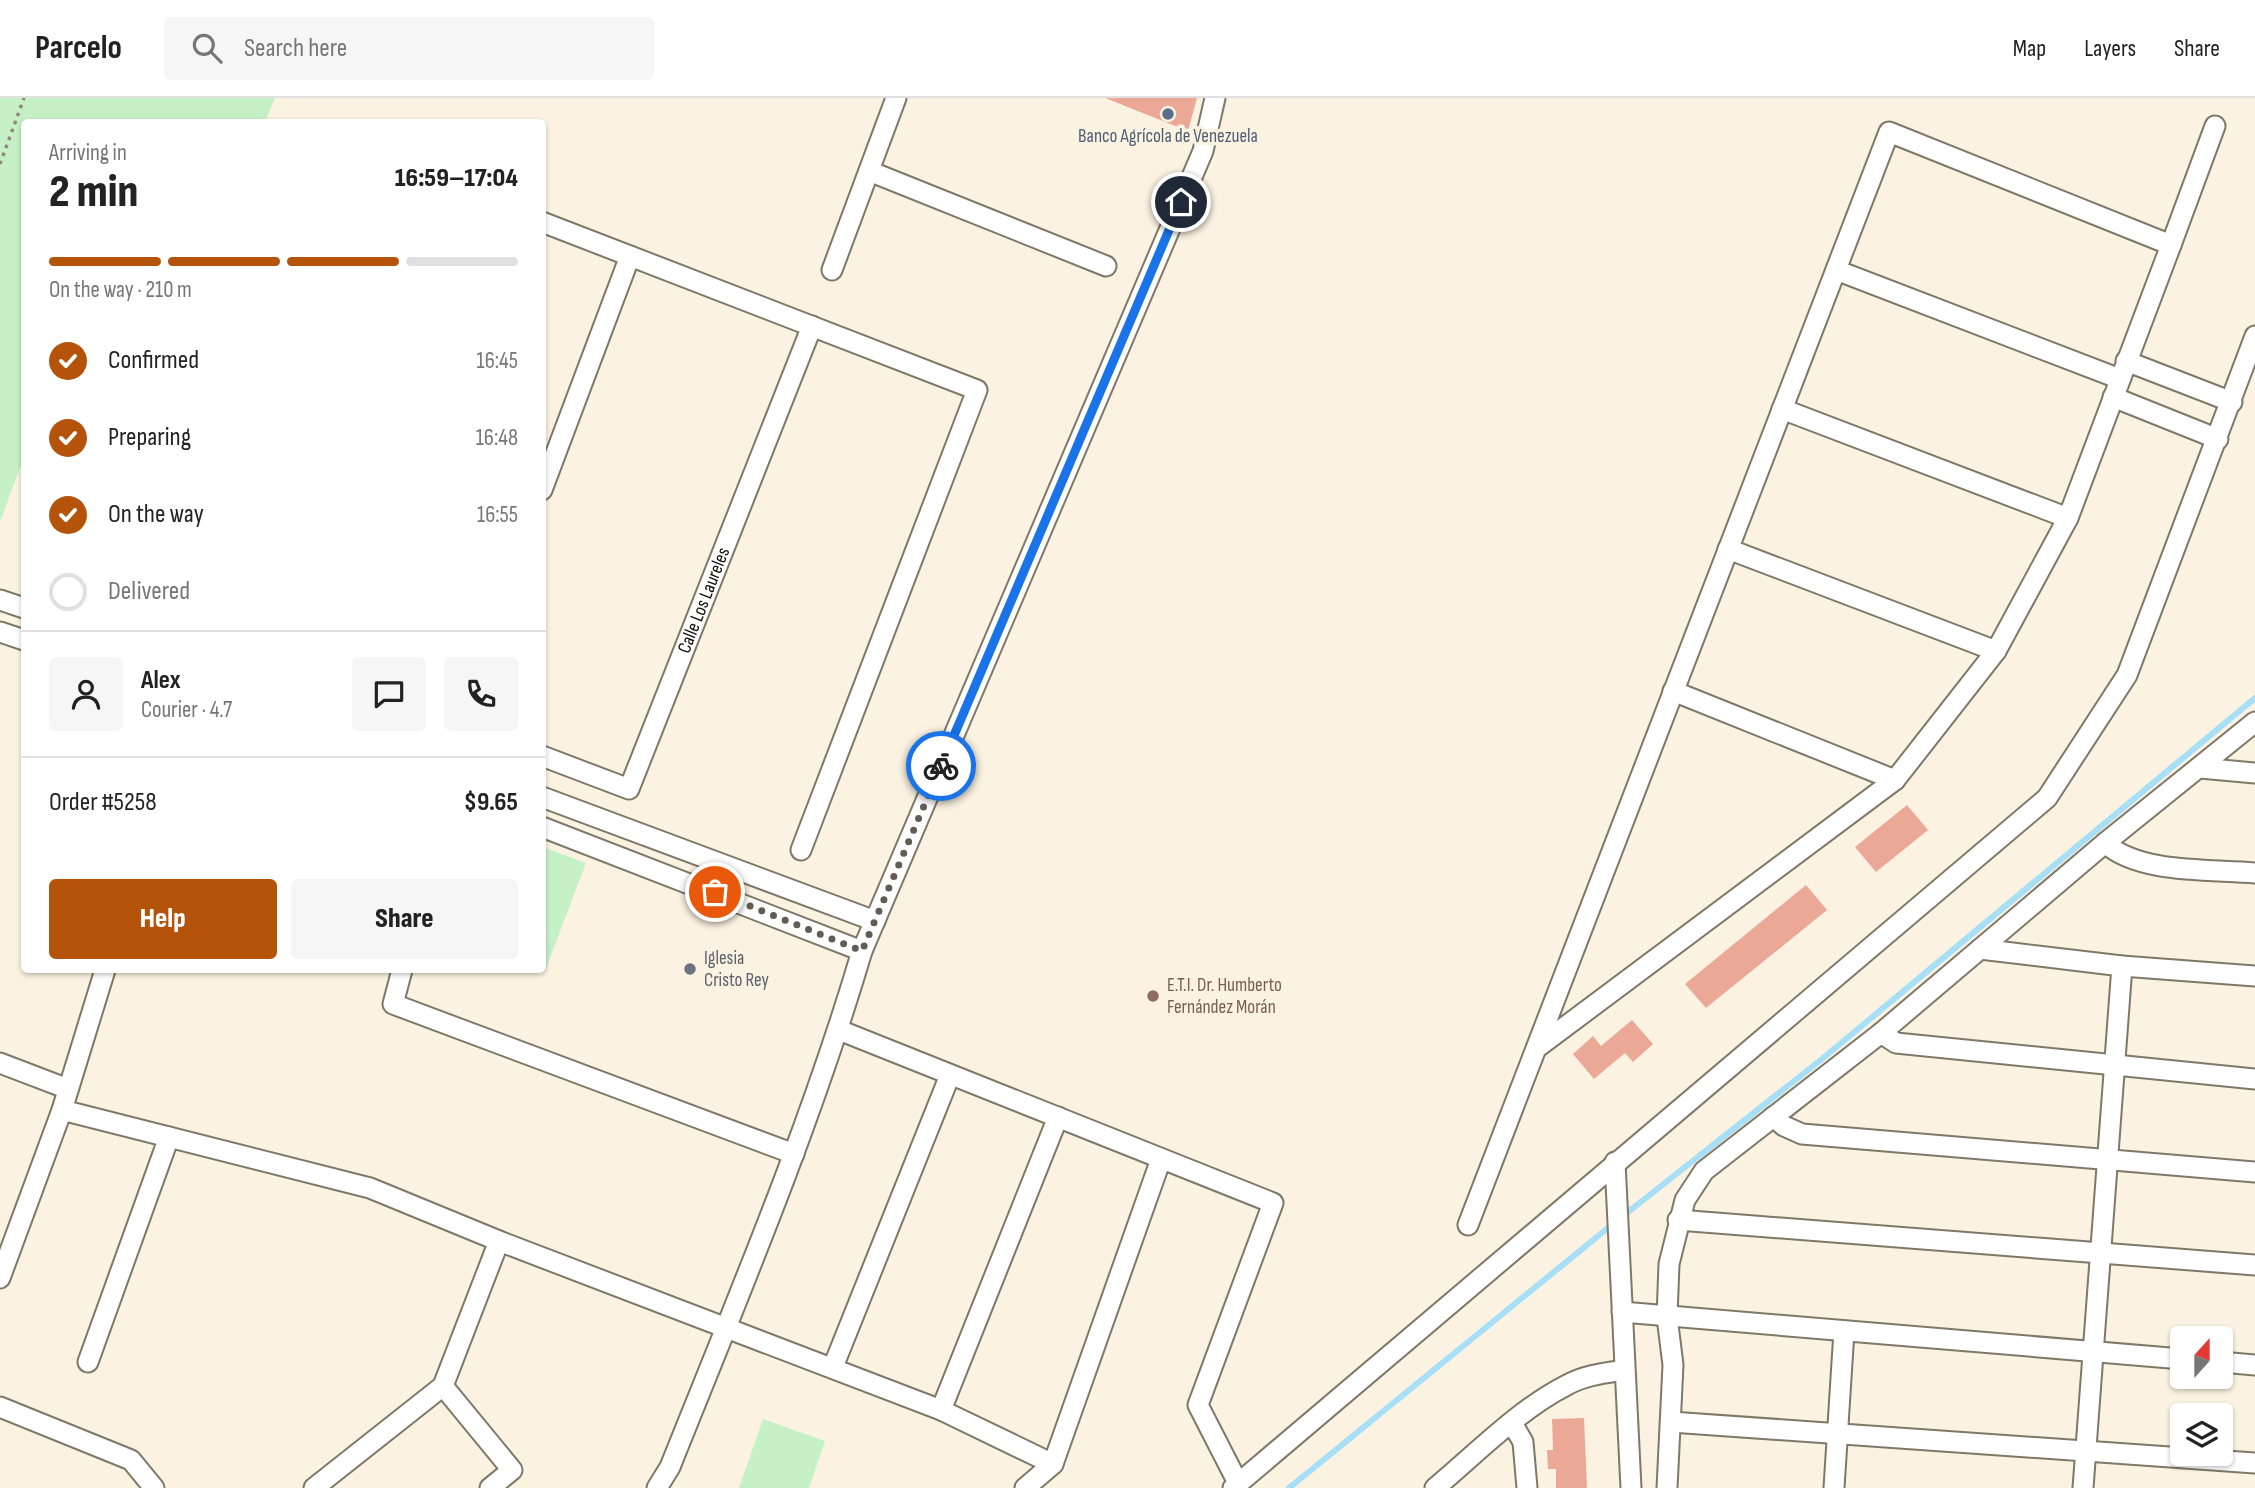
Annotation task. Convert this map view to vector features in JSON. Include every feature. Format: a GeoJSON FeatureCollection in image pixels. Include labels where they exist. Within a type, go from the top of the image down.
{"type":"FeatureCollection","features":[{"type":"Feature","properties":{"kind":"street"},"geometry":{"type":"LineString","coordinates":[[832,270],[896,98]]}},
{"type":"Feature","properties":{"kind":"street"},"geometry":{"type":"LineString","coordinates":[[657,1488],[670,1467],[794,1154],[839,1030],[862,951],[1203,151],[1215,98]]}},
{"type":"Feature","properties":{"kind":"street"},"geometry":{"type":"LineString","coordinates":[[1538,1047],[1895,780],[1996,651],[2068,518],[2215,126]]}},
{"type":"Feature","properties":{"kind":"street"},"geometry":{"type":"LineString","coordinates":[[1468,1225],[1889,132],[2171,245]]}},
{"type":"Feature","properties":{"kind":"street"},"geometry":{"type":"LineString","coordinates":[[869,171],[1106,265]]}},
{"type":"Feature","properties":{"kind":"street"},"geometry":{"type":"LineString","coordinates":[[546,224],[977,390],[801,850]]}},
{"type":"Feature","properties":{"kind":"street"},"geometry":{"type":"LineString","coordinates":[[546,479],[630,256]]}},
{"type":"Feature","properties":{"kind":"street"},"geometry":{"type":"LineString","coordinates":[[1836,270],[2120,379],[2232,402]]}},
{"type":"Feature","properties":{"kind":"street","name":"Calle Los Laureles"},"geometry":{"type":"LineString","coordinates":[[546,758],[629,789],[812,327]]}},
{"type":"Feature","properties":{"kind":"street"},"geometry":{"type":"LineString","coordinates":[[839,1030],[1273,1203],[1198,1405],[1235,1486],[2047,798],[2127,675],[2255,336]]}},
{"type":"Feature","properties":{"kind":"street"},"geometry":{"type":"LineString","coordinates":[[2120,379],[2218,439]]}},
{"type":"Feature","properties":{"kind":"street"},"geometry":{"type":"LineString","coordinates":[[1782,409],[2068,518]]}},
{"type":"Feature","properties":{"kind":"street"},"geometry":{"type":"LineString","coordinates":[[1728,549],[1996,651]]}},
{"type":"Feature","properties":{"kind":"street"},"geometry":{"type":"LineString","coordinates":[[0,600],[21,607]]}},
{"type":"Feature","properties":{"kind":"street"},"geometry":{"type":"LineString","coordinates":[[0,632],[21,639]]}},
{"type":"Feature","properties":{"kind":"street"},"geometry":{"type":"LineString","coordinates":[[1673,691],[1895,780]]}},
{"type":"Feature","properties":{"kind":"street"},"geometry":{"type":"LineString","coordinates":[[1667,1488],[1673,1365],[1667,1317],[1669,1264],[1685,1200],[1704,1171],[1881,1033],[2105,843],[2255,722]]}},
{"type":"Feature","properties":{"kind":"street"},"geometry":{"type":"LineString","coordinates":[[2200,768],[2255,773]]}},
{"type":"Feature","properties":{"kind":"street"},"geometry":{"type":"LineString","coordinates":[[546,798],[875,921]]}},
{"type":"Feature","properties":{"kind":"street"},"geometry":{"type":"LineString","coordinates":[[546,829],[862,951]]}},
{"type":"Feature","properties":{"kind":"street"},"geometry":{"type":"LineString","coordinates":[[2105,843],[2116,853],[2144,864],[2255,873]]}},
{"type":"Feature","properties":{"kind":"street"},"geometry":{"type":"LineString","coordinates":[[1980,949],[2122,966],[2255,976]]}},
{"type":"Feature","properties":{"kind":"street"},"geometry":{"type":"LineString","coordinates":[[2083,1488],[2122,966]]}},
{"type":"Feature","properties":{"kind":"street"},"geometry":{"type":"LineString","coordinates":[[0,1278],[62,1110],[104,973]]}},
{"type":"Feature","properties":{"kind":"street"},"geometry":{"type":"LineString","coordinates":[[401,973],[393,1004],[794,1154]]}},
{"type":"Feature","properties":{"kind":"street"},"geometry":{"type":"LineString","coordinates":[[1881,1033],[1896,1043],[2255,1079]]}},
{"type":"Feature","properties":{"kind":"street"},"geometry":{"type":"LineString","coordinates":[[0,1063],[68,1089]]}},
{"type":"Feature","properties":{"kind":"street"},"geometry":{"type":"LineString","coordinates":[[833,1367],[950,1075]]}},
{"type":"Feature","properties":{"kind":"street"},"geometry":{"type":"LineString","coordinates":[[62,1110],[370,1188],[499,1241],[941,1410],[1053,1464]]}},
{"type":"Feature","properties":{"kind":"street"},"geometry":{"type":"LineString","coordinates":[[941,1410],[1058,1117]]}},
{"type":"Feature","properties":{"kind":"street"},"geometry":{"type":"LineString","coordinates":[[1773,1117],[1784,1126],[1802,1134],[2255,1172]]}},
{"type":"Feature","properties":{"kind":"street"},"geometry":{"type":"LineString","coordinates":[[88,1362],[169,1137]]}},
{"type":"Feature","properties":{"kind":"street"},"geometry":{"type":"LineString","coordinates":[[1026,1488],[1053,1464],[1161,1158]]}},
{"type":"Feature","properties":{"kind":"street"},"geometry":{"type":"LineString","coordinates":[[1615,1162],[1631,1488]]}},
{"type":"Feature","properties":{"kind":"street"},"geometry":{"type":"LineString","coordinates":[[1678,1220],[2255,1265]]}},
{"type":"Feature","properties":{"kind":"street"},"geometry":{"type":"LineString","coordinates":[[314,1488],[443,1385],[499,1241]]}},
{"type":"Feature","properties":{"kind":"street"},"geometry":{"type":"LineString","coordinates":[[1622,1312],[2170,1358]]}},
{"type":"Feature","properties":{"kind":"street"},"geometry":{"type":"LineString","coordinates":[[1834,1488],[1844,1331]]}},
{"type":"Feature","properties":{"kind":"street"},"geometry":{"type":"LineString","coordinates":[[2233,1363],[2255,1365]]}},
{"type":"Feature","properties":{"kind":"street"},"geometry":{"type":"LineString","coordinates":[[1435,1488],[1513,1423],[1567,1385],[1587,1377],[1624,1370]]}},
{"type":"Feature","properties":{"kind":"street"},"geometry":{"type":"LineString","coordinates":[[443,1385],[512,1470],[490,1488]]}},
{"type":"Feature","properties":{"kind":"street"},"geometry":{"type":"LineString","coordinates":[[0,1407],[131,1460],[153,1488]]}},
{"type":"Feature","properties":{"kind":"street"},"geometry":{"type":"LineString","coordinates":[[1671,1422],[2255,1463]]}},
{"type":"Feature","properties":{"kind":"street"},"geometry":{"type":"LineString","coordinates":[[1513,1423],[1523,1443],[1527,1488]]}},
{"type":"Feature","properties":{"kind":"path"},"geometry":{"type":"LineString","coordinates":[[0,164],[24,98]]}},
{"type":"Feature","properties":{"kind":"green space"},"geometry":{"type":"Polygon","coordinates":[[[0,98],[275,98],[266,119],[21,119],[21,465],[0,522],[0,98]]]}},
{"type":"Feature","properties":{"kind":"green space"},"geometry":{"type":"Polygon","coordinates":[[[546,848],[586,863],[546,968],[546,848]]]}},
{"type":"Feature","properties":{"kind":"green space"},"geometry":{"type":"Polygon","coordinates":[[[763,1419],[825,1441],[809,1488],[739,1488],[763,1419]]]}},
{"type":"Feature","properties":{"kind":"building","name":"Banco Agrícola de Venezuela"},"geometry":{"type":"Polygon","coordinates":[[[1105,98],[1197,98],[1188,131],[1105,98]]]}},
{"type":"Feature","properties":{"kind":"building"},"geometry":{"type":"Polygon","coordinates":[[[1907,805],[1928,830],[1876,872],[1855,847],[1907,805]]]}},
{"type":"Feature","properties":{"kind":"building"},"geometry":{"type":"Polygon","coordinates":[[[1806,885],[1827,910],[1706,1008],[1685,984],[1806,885]]]}},
{"type":"Feature","properties":{"kind":"building"},"geometry":{"type":"Polygon","coordinates":[[[1632,1020],[1653,1044],[1633,1062],[1625,1053],[1594,1079],[1573,1054],[1593,1036],[1601,1046],[1632,1020]]]}},
{"type":"Feature","properties":{"kind":"building"},"geometry":{"type":"Polygon","coordinates":[[[1584,1418],[1587,1488],[1556,1488],[1556,1469],[1548,1469],[1547,1450],[1553,1450],[1552,1419],[1584,1418]]]}},
{"type":"Feature","properties":{"kind":"waterway"},"geometry":{"type":"LineString","coordinates":[[1623,1216],[1822,1059],[2255,698]]}},
{"type":"Feature","properties":{"kind":"waterway"},"geometry":{"type":"LineString","coordinates":[[1289,1488],[1614,1223]]}},
{"type":"Feature","properties":{"kind":"way so far"},"geometry":{"type":"LineString","coordinates":[[715,892],[862,951],[941,766]]}},
{"type":"Feature","properties":{"kind":"place","name":"Banco Agrícola de Venezuela"},"geometry":{"type":"Point","coordinates":[1168,114]}},
{"type":"Feature","properties":{"kind":"place","name":"Iglesia Cristo Rey"},"geometry":{"type":"Point","coordinates":[690,969]}},
{"type":"Feature","properties":{"kind":"place","name":"E.T.I. Dr. Humberto Fernández Morán"},"geometry":{"type":"Point","coordinates":[1153,996]}},
{"type":"Feature","properties":{"kind":"route"},"geometry":{"type":"LineString","coordinates":[[941,766],[1181,202]]}}]}
